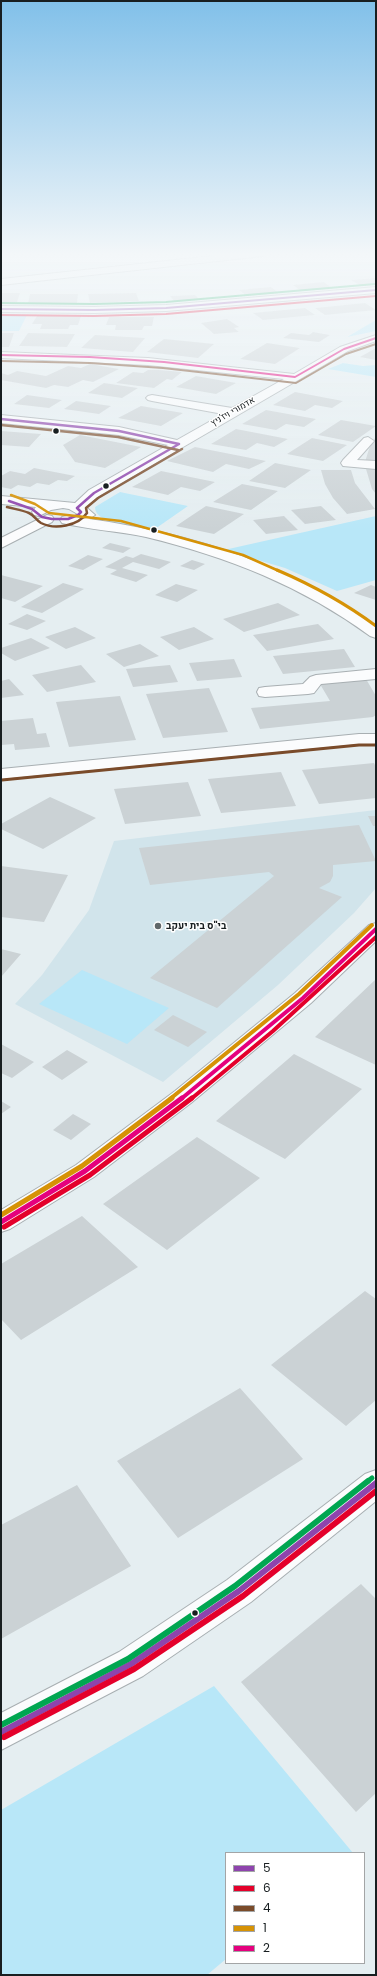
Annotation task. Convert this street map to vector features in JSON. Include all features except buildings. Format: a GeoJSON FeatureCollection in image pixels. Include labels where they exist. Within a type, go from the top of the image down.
{"type":"FeatureCollection","features":[{"type":"Feature","properties":{"kind":"street","name":"אדמורי ויז'ניץ"},"geometry":{"type":"LineString","coordinates":[[1,544],[43,516],[44,508],[94,493],[344,349],[355,345]]}},
{"type":"Feature","properties":{"kind":"street"},"geometry":{"type":"LineString","coordinates":[[1,355],[136,359],[202,365],[295,377]]}},
{"type":"Feature","properties":{"kind":"street"},"geometry":{"type":"LineString","coordinates":[[152,398],[234,412]]}},
{"type":"Feature","properties":{"kind":"street"},"geometry":{"type":"LineString","coordinates":[[1,419],[119,431],[179,444]]}},
{"type":"Feature","properties":{"kind":"street"},"geometry":{"type":"LineString","coordinates":[[368,441],[347,463],[376,465]]}},
{"type":"Feature","properties":{"kind":"street","name":"אדמורי ויז'ניץ"},"geometry":{"type":"LineString","coordinates":[[67,520],[77,516],[79,510],[94,493]]}},
{"type":"Feature","properties":{"kind":"street"},"geometry":{"type":"LineString","coordinates":[[5,501],[57,505],[79,510],[119,527]]}},
{"type":"Feature","properties":{"kind":"street"},"geometry":{"type":"LineString","coordinates":[[5,501],[43,516],[119,527],[210,551],[268,572],[327,600],[356,618],[376,633]]}},
{"type":"Feature","properties":{"kind":"street"},"geometry":{"type":"LineString","coordinates":[[265,692],[308,689],[316,680],[376,674]]}},
{"type":"Feature","properties":{"kind":"street"},"geometry":{"type":"LineString","coordinates":[[1,774],[376,736]]}},
{"type":"Feature","properties":{"kind":"street"},"geometry":{"type":"LineString","coordinates":[[345,740],[376,739]]}},
{"type":"Feature","properties":{"kind":"street"},"geometry":{"type":"LineString","coordinates":[[1,1222],[84,1171],[183,1097],[303,998],[376,929]]}},
{"type":"Feature","properties":{"kind":"street"},"geometry":{"type":"LineString","coordinates":[[1,1732],[131,1664],[239,1591],[376,1483]]}},
{"type":"Feature","properties":{"kind":"shaded area"},"geometry":{"type":"Polygon","coordinates":[[[343,363],[363,366],[376,365],[376,377],[328,369],[343,363]]]}},
{"type":"Feature","properties":{"kind":"shaded area"},"geometry":{"type":"Polygon","coordinates":[[[120,492],[188,506],[152,531],[128,527],[102,518],[97,513],[95,507],[120,492]]]}},
{"type":"Feature","properties":{"kind":"shaded area"},"geometry":{"type":"Polygon","coordinates":[[[376,516],[376,580],[337,591],[285,568],[224,550],[376,516]]]}},
{"type":"Feature","properties":{"kind":"shaded area"},"geometry":{"type":"Polygon","coordinates":[[[376,810],[376,888],[354,913],[278,985],[163,1082],[15,1004],[42,975],[89,910],[114,841],[376,810]]]}},
{"type":"Feature","properties":{"kind":"shaded area"},"geometry":{"type":"Polygon","coordinates":[[[82,970],[169,1008],[127,1044],[39,1004],[82,970]]]}},
{"type":"Feature","properties":{"kind":"shaded area"},"geometry":{"type":"Polygon","coordinates":[[[214,1686],[352,1852],[225,1852],[225,1960],[207,1975],[1,1975],[1,1810],[214,1686]]]}},
{"type":"Feature","properties":{"kind":"transit line","name":"2"},"geometry":{"type":"LineString","coordinates":[[1,355],[90,357],[164,362],[295,377],[344,349],[355,345]]}},
{"type":"Feature","properties":{"kind":"transit line","name":"4"},"geometry":{"type":"LineString","coordinates":[[1,361],[90,363],[163,368],[296,383],[346,354],[372,345]]}},
{"type":"Feature","properties":{"kind":"transit line","name":"5"},"geometry":{"type":"LineString","coordinates":[[1,419],[119,431],[179,444]]}},
{"type":"Feature","properties":{"kind":"transit line","name":"4"},"geometry":{"type":"LineString","coordinates":[[1,425],[118,437],[178,450]]}},
{"type":"Feature","properties":{"kind":"transit line","name":"5"},"geometry":{"type":"LineString","coordinates":[[9,501],[32,509],[42,517],[57,520],[74,518],[81,512],[77,508],[94,493],[179,444]]}},
{"type":"Feature","properties":{"kind":"transit line","name":"4"},"geometry":{"type":"LineString","coordinates":[[7,507],[28,513],[46,525],[66,526],[73,524],[84,518],[87,513],[86,508],[98,498],[182,449]]}},
{"type":"Feature","properties":{"kind":"transit line","name":"1"},"geometry":{"type":"LineString","coordinates":[[11,495],[35,504],[49,513],[121,521],[243,555],[310,584],[359,613],[376,626]]}},
{"type":"Feature","properties":{"kind":"transit line","name":"4"},"geometry":{"type":"LineString","coordinates":[[2,780],[359,745],[376,745]]}},
{"type":"Feature","properties":{"kind":"transit line","name":"1"},"geometry":{"type":"LineString","coordinates":[[1,1215],[82,1166],[179,1092],[299,994],[372,925]]}},
{"type":"Feature","properties":{"kind":"transit line","name":"2"},"geometry":{"type":"LineString","coordinates":[[1,1222],[85,1171],[183,1097],[303,998],[376,929]]}},
{"type":"Feature","properties":{"kind":"transit line","name":"6"},"geometry":{"type":"LineString","coordinates":[[4,1227],[80,1182],[128,1148],[273,1031],[376,937]]}},
{"type":"Feature","properties":{"kind":"transit line"},"geometry":{"type":"LineString","coordinates":[[1,1725],[128,1659],[235,1586],[372,1478]]}},
{"type":"Feature","properties":{"kind":"transit line","name":"5"},"geometry":{"type":"LineString","coordinates":[[1,1732],[131,1664],[239,1591],[376,1483]]}},
{"type":"Feature","properties":{"kind":"transit line","name":"6"},"geometry":{"type":"LineString","coordinates":[[4,1737],[134,1669],[243,1596],[376,1491]]}},
{"type":"Feature","properties":{"kind":"place","name":"בי\"ס בית יעקב"},"geometry":{"type":"Point","coordinates":[158,926]}}]}
